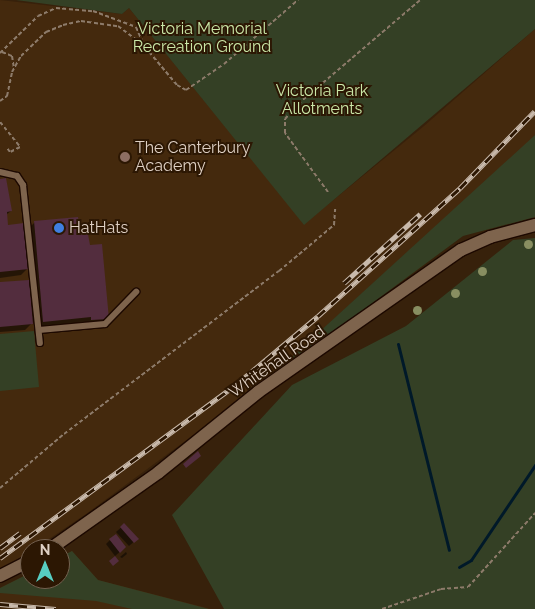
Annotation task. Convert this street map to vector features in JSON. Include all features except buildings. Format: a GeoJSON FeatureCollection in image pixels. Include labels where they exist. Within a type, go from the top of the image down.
{"type":"FeatureCollection","features":[{"type":"Feature","properties":{"kind":"street","name":"Whitehall Road"},"geometry":{"type":"LineString","coordinates":[[64,539],[159,472],[258,392],[462,250],[508,232],[535,226]]}},
{"type":"Feature","properties":{"kind":"street"},"geometry":{"type":"LineString","coordinates":[[0,576],[20,566]]}},
{"type":"Feature","properties":{"kind":"lane"},"geometry":{"type":"LineString","coordinates":[[0,172],[17,176],[22,185],[40,343]]}},
{"type":"Feature","properties":{"kind":"lane"},"geometry":{"type":"LineString","coordinates":[[39,330],[105,324],[136,292]]}},
{"type":"Feature","properties":{"kind":"path"},"geometry":{"type":"LineString","coordinates":[[0,101],[7,96],[14,68],[31,44],[46,32],[81,21],[118,26],[145,47],[177,85],[186,90],[224,64],[298,0]]}},
{"type":"Feature","properties":{"kind":"path"},"geometry":{"type":"LineString","coordinates":[[328,192],[285,133],[285,120],[298,104],[420,0]]}},
{"type":"Feature","properties":{"kind":"path"},"geometry":{"type":"LineString","coordinates":[[14,68],[12,56],[1,53],[38,16],[56,8],[93,11],[118,18],[136,26],[145,47]]}},
{"type":"Feature","properties":{"kind":"path"},"geometry":{"type":"LineString","coordinates":[[0,122],[20,147],[10,152],[7,148]]}},
{"type":"Feature","properties":{"kind":"path"},"geometry":{"type":"LineString","coordinates":[[0,488],[64,434],[279,271],[334,225],[335,209]]}},
{"type":"Feature","properties":{"kind":"path"},"geometry":{"type":"LineString","coordinates":[[382,609],[440,589],[468,587],[535,513]]}},
{"type":"Feature","properties":{"kind":"shaded area"},"geometry":{"type":"Polygon","coordinates":[[[0,0],[122,14],[129,8],[304,224],[424,126],[535,29],[535,135],[530,141],[260,386],[86,514],[49,539],[20,539],[20,559],[0,572],[0,0]]]}},
{"type":"Feature","properties":{"kind":"shaded area"},"geometry":{"type":"Polygon","coordinates":[[[72,551],[98,580],[211,609],[0,609],[0,588],[20,578],[20,589],[70,589],[70,552],[72,551]]]}},
{"type":"Feature","properties":{"kind":"green space","name":"Victoria Park Allotments"},"geometry":{"type":"Polygon","coordinates":[[[16,0],[535,0],[535,29],[304,225],[129,8],[122,14],[16,0]]]}},
{"type":"Feature","properties":{"kind":"green space"},"geometry":{"type":"Polygon","coordinates":[[[535,135],[535,217],[463,236],[260,386],[535,135]]]}},
{"type":"Feature","properties":{"kind":"green space"},"geometry":{"type":"Polygon","coordinates":[[[535,238],[535,609],[224,609],[172,515],[292,385],[406,326],[513,240],[535,238]]]}},
{"type":"Feature","properties":{"kind":"green space"},"geometry":{"type":"Polygon","coordinates":[[[34,331],[39,387],[0,391],[0,334],[34,331]]]}},
{"type":"Feature","properties":{"kind":"green space"},"geometry":{"type":"Polygon","coordinates":[[[72,551],[98,580],[209,609],[132,609],[96,601],[0,593],[0,588],[20,578],[20,589],[70,589],[70,552],[72,551]]]}},
{"type":"Feature","properties":{"kind":"waterway"},"geometry":{"type":"LineString","coordinates":[[398,344],[449,550]]}},
{"type":"Feature","properties":{"kind":"waterway"},"geometry":{"type":"LineString","coordinates":[[459,567],[471,560],[535,465]]}},
{"type":"Feature","properties":{"kind":"railway"},"geometry":{"type":"LineString","coordinates":[[0,558],[238,383],[318,316],[460,188],[535,111]]}},
{"type":"Feature","properties":{"kind":"railway"},"geometry":{"type":"LineString","coordinates":[[344,283],[420,214]]}},
{"type":"Feature","properties":{"kind":"railway"},"geometry":{"type":"LineString","coordinates":[[0,548],[20,533]]}},
{"type":"Feature","properties":{"kind":"railway"},"geometry":{"type":"LineString","coordinates":[[0,604],[56,609]]}},
{"type":"Feature","properties":{"kind":"place","name":"The Canterbury Academy"},"geometry":{"type":"Point","coordinates":[125,157]}},
{"type":"Feature","properties":{"kind":"place","name":"HatHats"},"geometry":{"type":"Point","coordinates":[59,228]}},
{"type":"Feature","properties":{"kind":"park label","name":"Victoria Memorial Recreation Ground"},"geometry":{"type":"Point","coordinates":[202,38]}}]}
